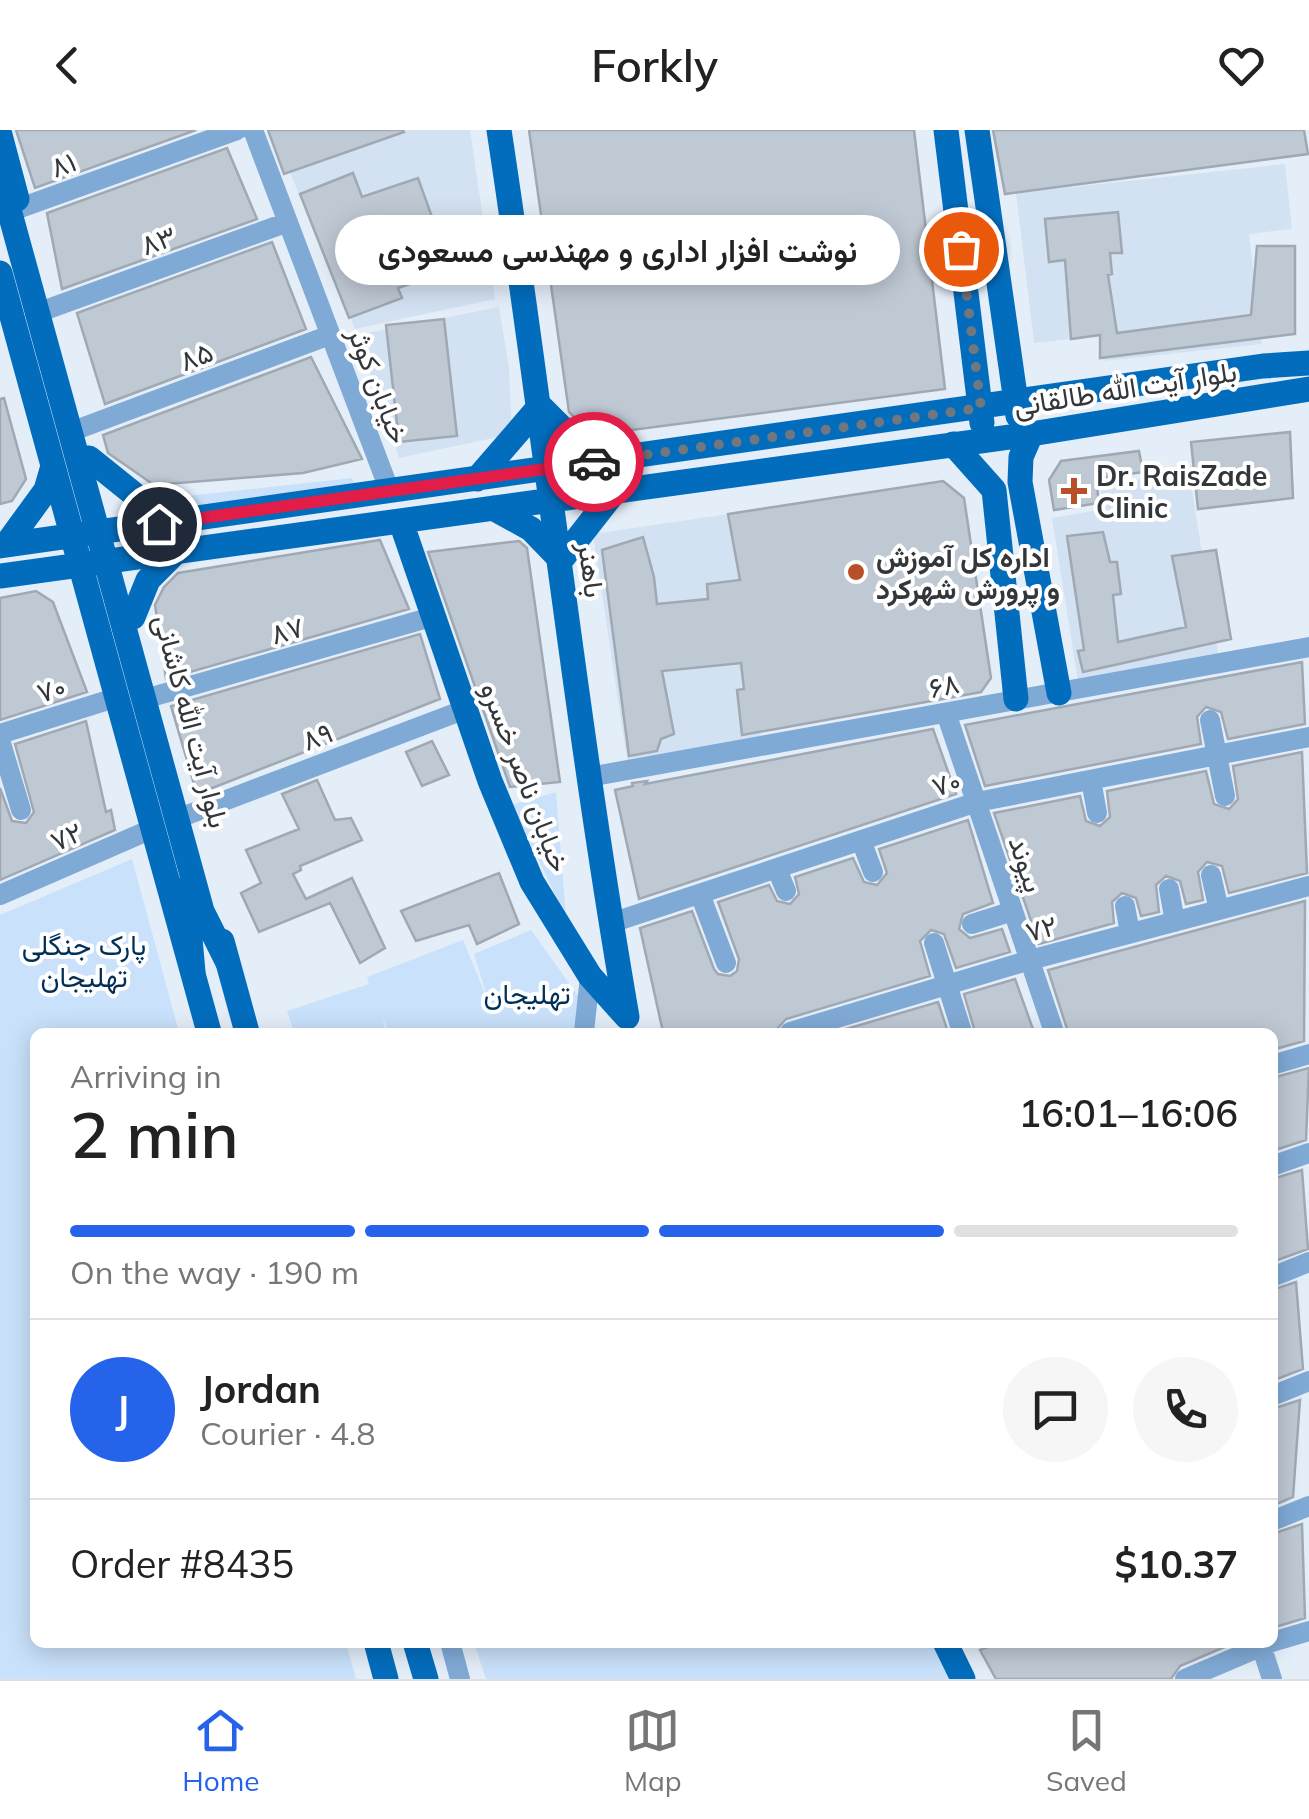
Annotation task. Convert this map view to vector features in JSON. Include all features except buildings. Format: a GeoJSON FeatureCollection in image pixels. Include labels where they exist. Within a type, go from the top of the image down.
{"type":"FeatureCollection","features":[{"type":"Feature","properties":{"kind":"main road","name":"باهنر"},"geometry":{"type":"LineString","coordinates":[[500,130],[589,777],[631,1025]]}},
{"type":"Feature","properties":{"kind":"main road"},"geometry":{"type":"LineString","coordinates":[[946,130],[984,440]]}},
{"type":"Feature","properties":{"kind":"main road"},"geometry":{"type":"LineString","coordinates":[[977,130],[1016,402],[1026,435],[1020,482],[1059,693]]}},
{"type":"Feature","properties":{"kind":"main road","name":"بلوار آیت الله کاشانی"},"geometry":{"type":"LineString","coordinates":[[1,148],[247,1028]]}},
{"type":"Feature","properties":{"kind":"main road"},"geometry":{"type":"LineString","coordinates":[[0,177],[202,912],[228,960]]}},
{"type":"Feature","properties":{"kind":"main road"},"geometry":{"type":"LineString","coordinates":[[0,229],[188,916],[192,972]]}},
{"type":"Feature","properties":{"kind":"main road"},"geometry":{"type":"LineString","coordinates":[[0,273],[208,1028]]}},
{"type":"Feature","properties":{"kind":"main road"},"geometry":{"type":"LineString","coordinates":[[1263,366],[1298,350],[1309,340]]}},
{"type":"Feature","properties":{"kind":"main road","name":"بلوار آیت الله طالقانی"},"geometry":{"type":"LineString","coordinates":[[3,546],[1263,366],[1309,363]]}},
{"type":"Feature","properties":{"kind":"main road","name":"بلوار آیت الله طالقانی"},"geometry":{"type":"LineString","coordinates":[[11,575],[1026,435],[1309,389]]}},
{"type":"Feature","properties":{"kind":"main road"},"geometry":{"type":"LineString","coordinates":[[1267,395],[1293,397],[1309,409]]}},
{"type":"Feature","properties":{"kind":"main road"},"geometry":{"type":"LineString","coordinates":[[477,478],[540,406],[573,439],[615,458]]}},
{"type":"Feature","properties":{"kind":"main road"},"geometry":{"type":"LineString","coordinates":[[953,444],[994,490]]}},
{"type":"Feature","properties":{"kind":"main road"},"geometry":{"type":"LineString","coordinates":[[89,458],[150,507],[184,521]]}},
{"type":"Feature","properties":{"kind":"main road"},"geometry":{"type":"LineString","coordinates":[[3,546],[46,490],[53,466]]}},
{"type":"Feature","properties":{"kind":"main road"},"geometry":{"type":"LineString","coordinates":[[1016,699],[994,490],[997,477],[1003,474],[1010,473],[1020,482]]}},
{"type":"Feature","properties":{"kind":"main road"},"geometry":{"type":"LineString","coordinates":[[493,508],[532,529],[560,560],[616,491]]}},
{"type":"Feature","properties":{"kind":"main road","name":"خیابان ناصر خسرو"},"geometry":{"type":"LineString","coordinates":[[401,522],[490,781],[532,882],[590,976],[631,1025]]}},
{"type":"Feature","properties":{"kind":"main road"},"geometry":{"type":"LineString","coordinates":[[132,616],[148,580],[174,554]]}},
{"type":"Feature","properties":{"kind":"main road"},"geometry":{"type":"LineString","coordinates":[[11,575],[46,579],[67,591],[97,626]]}},
{"type":"Feature","properties":{"kind":"main road"},"geometry":{"type":"LineString","coordinates":[[1012,652],[1015,662],[1035,670],[1048,662],[1051,646]]}},
{"type":"Feature","properties":{"kind":"main road"},"geometry":{"type":"LineString","coordinates":[[378,1648],[386,1679]]}},
{"type":"Feature","properties":{"kind":"main road"},"geometry":{"type":"LineString","coordinates":[[418,1648],[426,1679]]}},
{"type":"Feature","properties":{"kind":"main road"},"geometry":{"type":"LineString","coordinates":[[948,1648],[964,1679]]}},
{"type":"Feature","properties":{"kind":"street","name":"۸۱"},"geometry":{"type":"LineString","coordinates":[[20,208],[237,130]]}},
{"type":"Feature","properties":{"kind":"street","name":"خیابان کوثر"},"geometry":{"type":"LineString","coordinates":[[253,130],[390,492]]}},
{"type":"Feature","properties":{"kind":"street","name":"۸۳"},"geometry":{"type":"LineString","coordinates":[[48,309],[288,222]]}},
{"type":"Feature","properties":{"kind":"street","name":"۸۵"},"geometry":{"type":"LineString","coordinates":[[81,428],[330,335]]}},
{"type":"Feature","properties":{"kind":"street","name":"۸۷"},"geometry":{"type":"LineString","coordinates":[[155,696],[435,616]]}},
{"type":"Feature","properties":{"kind":"street","name":"۶۸"},"geometry":{"type":"LineString","coordinates":[[589,777],[1309,647]]}},
{"type":"Feature","properties":{"kind":"street","name":"۷۰"},"geometry":{"type":"LineString","coordinates":[[0,737],[118,697]]}},
{"type":"Feature","properties":{"kind":"street","name":"۸۹"},"geometry":{"type":"LineString","coordinates":[[187,815],[466,709]]}},
{"type":"Feature","properties":{"kind":"street","name":"پیوند"},"geometry":{"type":"LineString","coordinates":[[946,713],[1053,1028]]}},
{"type":"Feature","properties":{"kind":"street"},"geometry":{"type":"LineString","coordinates":[[1210,720],[1225,796]]}},
{"type":"Feature","properties":{"kind":"street"},"geometry":{"type":"LineString","coordinates":[[0,737],[21,810]]}},
{"type":"Feature","properties":{"kind":"street","name":"۷۰"},"geometry":{"type":"LineString","coordinates":[[611,923],[978,802],[1309,737]]}},
{"type":"Feature","properties":{"kind":"street"},"geometry":{"type":"LineString","coordinates":[[1091,780],[1096,813]]}},
{"type":"Feature","properties":{"kind":"street","name":"۷۲"},"geometry":{"type":"LineString","coordinates":[[0,895],[154,828]]}},
{"type":"Feature","properties":{"kind":"street"},"geometry":{"type":"LineString","coordinates":[[861,840],[873,872]]}},
{"type":"Feature","properties":{"kind":"street"},"geometry":{"type":"LineString","coordinates":[[777,869],[786,892]]}},
{"type":"Feature","properties":{"kind":"street"},"geometry":{"type":"LineString","coordinates":[[1212,875],[1218,910]]}},
{"type":"Feature","properties":{"kind":"street","name":"۷۲"},"geometry":{"type":"LineString","coordinates":[[803,1028],[1030,960],[1309,886]]}},
{"type":"Feature","properties":{"kind":"street"},"geometry":{"type":"LineString","coordinates":[[1170,889],[1176,922]]}},
{"type":"Feature","properties":{"kind":"street"},"geometry":{"type":"LineString","coordinates":[[700,894],[726,963]]}},
{"type":"Feature","properties":{"kind":"street"},"geometry":{"type":"LineString","coordinates":[[1126,906],[1130,934]]}},
{"type":"Feature","properties":{"kind":"street"},"geometry":{"type":"LineString","coordinates":[[972,924],[1013,911]]}},
{"type":"Feature","properties":{"kind":"street"},"geometry":{"type":"LineString","coordinates":[[934,943],[961,1028]]}},
{"type":"Feature","properties":{"kind":"street"},"geometry":{"type":"LineString","coordinates":[[584,1028],[590,976]]}},
{"type":"Feature","properties":{"kind":"street"},"geometry":{"type":"LineString","coordinates":[[1278,1063],[1309,1054]]}},
{"type":"Feature","properties":{"kind":"street"},"geometry":{"type":"LineString","coordinates":[[1278,1164],[1309,1153]]}},
{"type":"Feature","properties":{"kind":"street"},"geometry":{"type":"LineString","coordinates":[[1278,1274],[1309,1262]]}},
{"type":"Feature","properties":{"kind":"street"},"geometry":{"type":"LineString","coordinates":[[1278,1394],[1309,1381]]}},
{"type":"Feature","properties":{"kind":"street"},"geometry":{"type":"LineString","coordinates":[[1278,1518],[1309,1506]]}},
{"type":"Feature","properties":{"kind":"street"},"geometry":{"type":"LineString","coordinates":[[1278,1640],[1309,1631]]}},
{"type":"Feature","properties":{"kind":"street"},"geometry":{"type":"LineString","coordinates":[[452,1648],[460,1679]]}},
{"type":"Feature","properties":{"kind":"street"},"geometry":{"type":"LineString","coordinates":[[1186,1679],[1255,1648]]}},
{"type":"Feature","properties":{"kind":"street"},"geometry":{"type":"LineString","coordinates":[[1267,1648],[1272,1679]]}},
{"type":"Feature","properties":{"kind":"shaded area"},"geometry":{"type":"Polygon","coordinates":[[[408,130],[470,130],[495,299],[355,329],[289,170],[408,130]]]}},
{"type":"Feature","properties":{"kind":"shaded area"},"geometry":{"type":"Polygon","coordinates":[[[1285,164],[1292,229],[1249,234],[1262,344],[1103,361],[1100,336],[1034,343],[1016,193],[1285,164]]]}},
{"type":"Feature","properties":{"kind":"shaded area"},"geometry":{"type":"Polygon","coordinates":[[[499,307],[509,368],[512,434],[399,458],[357,335],[499,307]]]}},
{"type":"Feature","properties":{"kind":"shaded area"},"geometry":{"type":"Polygon","coordinates":[[[1189,471],[1219,659],[1078,681],[1052,518],[1104,509],[1100,485],[1189,471]]]}},
{"type":"Feature","properties":{"kind":"shaded area"},"geometry":{"type":"Polygon","coordinates":[[[728,514],[762,740],[627,760],[593,534],[728,514]]]}},
{"type":"Feature","properties":{"kind":"green space"},"geometry":{"type":"Polygon","coordinates":[[[352,478],[358,492],[174,514],[169,498],[352,478]]]}},
{"type":"Feature","properties":{"kind":"green space"},"geometry":{"type":"Polygon","coordinates":[[[556,792],[566,917],[512,805],[556,792]]]}},
{"type":"Feature","properties":{"kind":"green space","name":"پارک جنگلی تهلیجان"},"geometry":{"type":"Polygon","coordinates":[[[132,859],[178,1028],[30,1028],[30,1648],[347,1648],[356,1679],[0,1679],[0,915],[132,859]]]}},
{"type":"Feature","properties":{"kind":"green space","name":"تهلیجان"},"geometry":{"type":"Polygon","coordinates":[[[531,930],[584,1004],[575,1028],[387,1028],[382,1017],[385,1028],[293,1028],[287,1011],[369,984],[367,977],[463,940],[489,1003],[474,954],[531,930]]]}},
{"type":"Feature","properties":{"kind":"green space"},"geometry":{"type":"Polygon","coordinates":[[[476,1648],[937,1648],[952,1679],[486,1679],[476,1648]]]}},
{"type":"Feature","properties":{"kind":"way so far"},"geometry":{"type":"LineString","coordinates":[[594,462],[981,408],[961,249]]}},
{"type":"Feature","properties":{"kind":"place","name":"نوشت افزار اداری و مهندسی مسعودی"},"geometry":{"type":"Point","coordinates":[961,249]}},
{"type":"Feature","properties":{"kind":"place","name":"Dr. RaisZade Clinic"},"geometry":{"type":"Point","coordinates":[1074,491]}},
{"type":"Feature","properties":{"kind":"place","name":"اداره کل آموزش و پرورش شهرکرد"},"geometry":{"type":"Point","coordinates":[856,572]}},
{"type":"Feature","properties":{"kind":"route"},"geometry":{"type":"LineString","coordinates":[[159,524],[594,462]]}}]}
